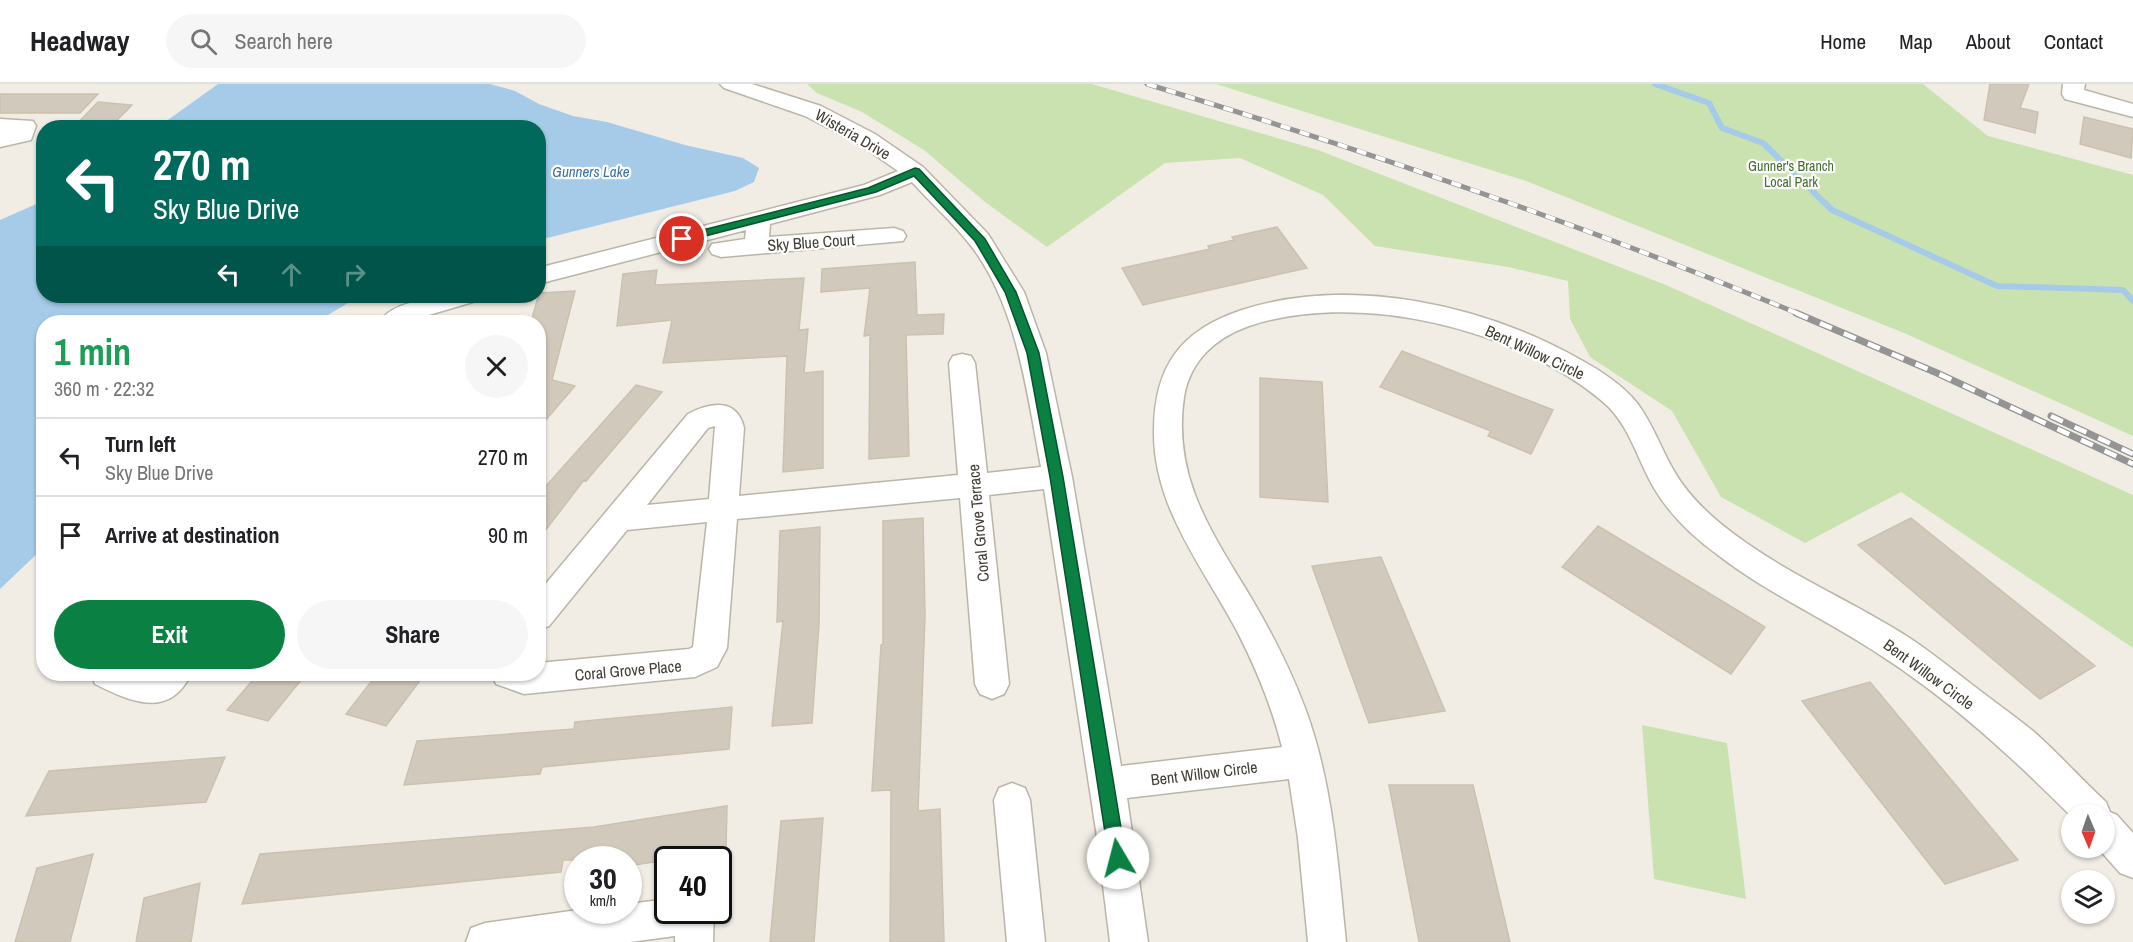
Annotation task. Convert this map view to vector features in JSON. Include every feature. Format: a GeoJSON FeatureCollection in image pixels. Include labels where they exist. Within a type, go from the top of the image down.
{"type":"FeatureCollection","features":[{"type":"Feature","properties":{"kind":"street","name":"Wisteria Drive"},"geometry":{"type":"LineString","coordinates":[[731,84],[775,96],[813,111],[867,139],[915,172],[979,239],[1011,292],[1033,353],[1057,477],[1129,942]]}},
{"type":"Feature","properties":{"kind":"street"},"geometry":{"type":"LineString","coordinates":[[2074,84],[2073,94],[2133,111]]}},
{"type":"Feature","properties":{"kind":"street"},"geometry":{"type":"LineString","coordinates":[[0,126],[25,126],[23,135],[0,140]]}},
{"type":"Feature","properties":{"kind":"street"},"geometry":{"type":"LineString","coordinates":[[546,274],[872,190],[915,172]]}},
{"type":"Feature","properties":{"kind":"street","name":"Sky Blue Court"},"geometry":{"type":"LineString","coordinates":[[759,219],[756,246],[894,236]]}},
{"type":"Feature","properties":{"kind":"street"},"geometry":{"type":"LineString","coordinates":[[721,249],[756,246]]}},
{"type":"Feature","properties":{"kind":"street"},"geometry":{"type":"LineString","coordinates":[[405,315],[439,303]]}},
{"type":"Feature","properties":{"kind":"street","name":"Bent Willow Circle"},"geometry":{"type":"LineString","coordinates":[[1327,942],[1311,794],[1297,735],[1248,622],[1187,519],[1174,483],[1167,435],[1170,398],[1178,366],[1189,351],[1224,327],[1248,315],[1274,307],[1305,303],[1363,303],[1447,317],[1511,338],[1590,377],[1615,396],[1634,420],[1665,482],[1680,503],[1699,522],[1739,555],[1909,656],[2018,740],[2083,804]]}},
{"type":"Feature","properties":{"kind":"street","name":"Coral Grove Terrace"},"geometry":{"type":"LineString","coordinates":[[963,363],[992,684]]}},
{"type":"Feature","properties":{"kind":"street","name":"Coral Grove Place"},"geometry":{"type":"LineString","coordinates":[[546,607],[698,421],[707,416],[723,415],[728,419],[730,428],[725,509],[711,648],[705,657],[695,663],[546,677]]}},
{"type":"Feature","properties":{"kind":"street"},"geometry":{"type":"LineString","coordinates":[[618,519],[1057,477]]}},
{"type":"Feature","properties":{"kind":"street"},"geometry":{"type":"LineString","coordinates":[[122,681],[142,690],[160,687],[166,681]]}},
{"type":"Feature","properties":{"kind":"street","name":"Bent Willow Circle"},"geometry":{"type":"LineString","coordinates":[[1106,784],[1302,761]]}},
{"type":"Feature","properties":{"kind":"street"},"geometry":{"type":"LineString","coordinates":[[1012,800],[1026,942]]}},
{"type":"Feature","properties":{"kind":"street"},"geometry":{"type":"LineString","coordinates":[[2115,840],[2133,860]]}},
{"type":"Feature","properties":{"kind":"street"},"geometry":{"type":"LineString","coordinates":[[485,942],[696,914],[693,942]]}},
{"type":"Feature","properties":{"kind":"green space"},"geometry":{"type":"Polygon","coordinates":[[[807,84],[1092,84],[1318,150],[1666,285],[2133,495],[2133,648],[1901,492],[1805,543],[1721,497],[1672,411],[1590,357],[1570,319],[1568,281],[1508,267],[1375,246],[1323,195],[1240,158],[1165,163],[1047,247],[985,202],[924,150],[862,112],[817,93],[807,84]]]}},
{"type":"Feature","properties":{"kind":"green space","name":"Gunner's Branch Local Park"},"geometry":{"type":"Polygon","coordinates":[[[1216,84],[1923,84],[1988,136],[2133,175],[2133,436],[1904,333],[1526,181],[1216,84]]]}},
{"type":"Feature","properties":{"kind":"green space"},"geometry":{"type":"Polygon","coordinates":[[[1642,725],[1727,743],[1746,899],[1654,879],[1642,725]]]}},
{"type":"Feature","properties":{"kind":"water","name":"Gunners Lake"},"geometry":{"type":"Polygon","coordinates":[[[218,84],[490,84],[515,91],[539,104],[573,116],[607,122],[685,145],[743,158],[759,168],[754,182],[735,191],[546,238],[546,120],[168,120],[218,84]]]}},
{"type":"Feature","properties":{"kind":"water"},"geometry":{"type":"Polygon","coordinates":[[[36,204],[36,303],[348,303],[328,315],[36,315],[36,555],[0,589],[0,220],[36,204]]]}},
{"type":"Feature","properties":{"kind":"building"},"geometry":{"type":"Polygon","coordinates":[[[1990,84],[2029,84],[2020,108],[2038,112],[2035,133],[1984,120],[1990,84]]]}},
{"type":"Feature","properties":{"kind":"building"},"geometry":{"type":"Polygon","coordinates":[[[0,94],[98,94],[80,113],[0,113],[0,94]]]}},
{"type":"Feature","properties":{"kind":"building"},"geometry":{"type":"Polygon","coordinates":[[[98,102],[132,105],[117,120],[81,120],[98,102]]]}},
{"type":"Feature","properties":{"kind":"building"},"geometry":{"type":"Polygon","coordinates":[[[2084,117],[2133,129],[2131,158],[2080,144],[2084,117]]]}},
{"type":"Feature","properties":{"kind":"building"},"geometry":{"type":"Polygon","coordinates":[[[1277,227],[1307,268],[1143,305],[1122,268],[1210,249],[1208,246],[1234,240],[1232,237],[1277,227]]]}},
{"type":"Feature","properties":{"kind":"building"},"geometry":{"type":"Polygon","coordinates":[[[915,262],[917,315],[944,314],[943,334],[906,335],[909,456],[869,459],[870,335],[864,336],[870,288],[821,292],[822,269],[915,262]]]}},
{"type":"Feature","properties":{"kind":"building"},"geometry":{"type":"Polygon","coordinates":[[[657,270],[655,285],[804,278],[799,330],[808,329],[804,373],[823,371],[823,468],[783,472],[787,356],[663,363],[672,320],[617,326],[623,274],[657,270]]]}},
{"type":"Feature","properties":{"kind":"building"},"geometry":{"type":"Polygon","coordinates":[[[575,291],[552,380],[575,386],[546,420],[546,315],[533,315],[536,303],[546,303],[546,293],[575,291]]]}},
{"type":"Feature","properties":{"kind":"building"},"geometry":{"type":"Polygon","coordinates":[[[1402,351],[1553,410],[1531,454],[1488,436],[1491,431],[1380,387],[1402,351]]]}},
{"type":"Feature","properties":{"kind":"building"},"geometry":{"type":"Polygon","coordinates":[[[1260,378],[1322,382],[1328,502],[1260,497],[1260,378]]]}},
{"type":"Feature","properties":{"kind":"building"},"geometry":{"type":"Polygon","coordinates":[[[636,385],[662,392],[586,481],[584,480],[546,530],[546,486],[636,385]]]}},
{"type":"Feature","properties":{"kind":"building"},"geometry":{"type":"Polygon","coordinates":[[[923,518],[925,615],[918,811],[940,809],[944,942],[890,942],[891,790],[872,791],[881,645],[883,644],[883,521],[923,518]]]}},
{"type":"Feature","properties":{"kind":"building"},"geometry":{"type":"Polygon","coordinates":[[[1911,518],[2095,666],[2040,699],[1858,545],[1911,518]]]}},
{"type":"Feature","properties":{"kind":"building"},"geometry":{"type":"Polygon","coordinates":[[[1598,526],[1765,627],[1731,674],[1562,567],[1598,526]]]}},
{"type":"Feature","properties":{"kind":"building"},"geometry":{"type":"Polygon","coordinates":[[[820,527],[819,624],[812,723],[772,726],[783,621],[777,622],[780,531],[820,527]]]}},
{"type":"Feature","properties":{"kind":"building"},"geometry":{"type":"Polygon","coordinates":[[[1381,557],[1445,711],[1369,723],[1312,566],[1381,557]]]}},
{"type":"Feature","properties":{"kind":"building"},"geometry":{"type":"Polygon","coordinates":[[[252,681],[300,681],[268,721],[227,710],[252,681]]]}},
{"type":"Feature","properties":{"kind":"building"},"geometry":{"type":"Polygon","coordinates":[[[372,681],[420,681],[386,726],[346,714],[372,681]]]}},
{"type":"Feature","properties":{"kind":"building"},"geometry":{"type":"Polygon","coordinates":[[[1870,682],[2018,860],[1945,884],[1802,701],[1870,682]]]}},
{"type":"Feature","properties":{"kind":"building"},"geometry":{"type":"Polygon","coordinates":[[[732,707],[729,749],[542,767],[540,774],[404,785],[417,741],[574,729],[575,722],[732,707]]]}},
{"type":"Feature","properties":{"kind":"building"},"geometry":{"type":"Polygon","coordinates":[[[225,757],[206,802],[26,816],[49,771],[225,757]]]}},
{"type":"Feature","properties":{"kind":"building"},"geometry":{"type":"Polygon","coordinates":[[[1389,785],[1473,785],[1510,942],[1419,942],[1389,785]]]}},
{"type":"Feature","properties":{"kind":"building"},"geometry":{"type":"Polygon","coordinates":[[[727,806],[726,846],[654,846],[654,862],[642,864],[642,846],[564,846],[561,872],[242,904],[260,854],[594,827],[727,806]]]}},
{"type":"Feature","properties":{"kind":"building"},"geometry":{"type":"Polygon","coordinates":[[[823,818],[814,942],[770,942],[781,821],[823,818]]]}},
{"type":"Feature","properties":{"kind":"building"},"geometry":{"type":"Polygon","coordinates":[[[93,854],[70,942],[15,942],[37,868],[93,854]]]}},
{"type":"Feature","properties":{"kind":"building"},"geometry":{"type":"Polygon","coordinates":[[[200,883],[191,942],[136,942],[144,898],[200,883]]]}},
{"type":"Feature","properties":{"kind":"waterway"},"geometry":{"type":"LineString","coordinates":[[1655,84],[1709,103],[1722,128],[1763,143],[1832,210],[1997,286],[2123,290],[2133,301]]}},
{"type":"Feature","properties":{"kind":"railway"},"geometry":{"type":"LineString","coordinates":[[1147,84],[1476,191],[1638,250],[1799,314]]}},
{"type":"Feature","properties":{"kind":"railway"},"geometry":{"type":"LineString","coordinates":[[1796,313],[1937,373],[2133,464]]}},
{"type":"Feature","properties":{"kind":"railway"},"geometry":{"type":"LineString","coordinates":[[2051,416],[2133,454]]}},
{"type":"Feature","properties":{"kind":"route"},"geometry":{"type":"LineString","coordinates":[[682,239],[872,190],[915,172],[979,239],[1011,292],[1033,353],[1057,477],[1118,858]]}}]}
